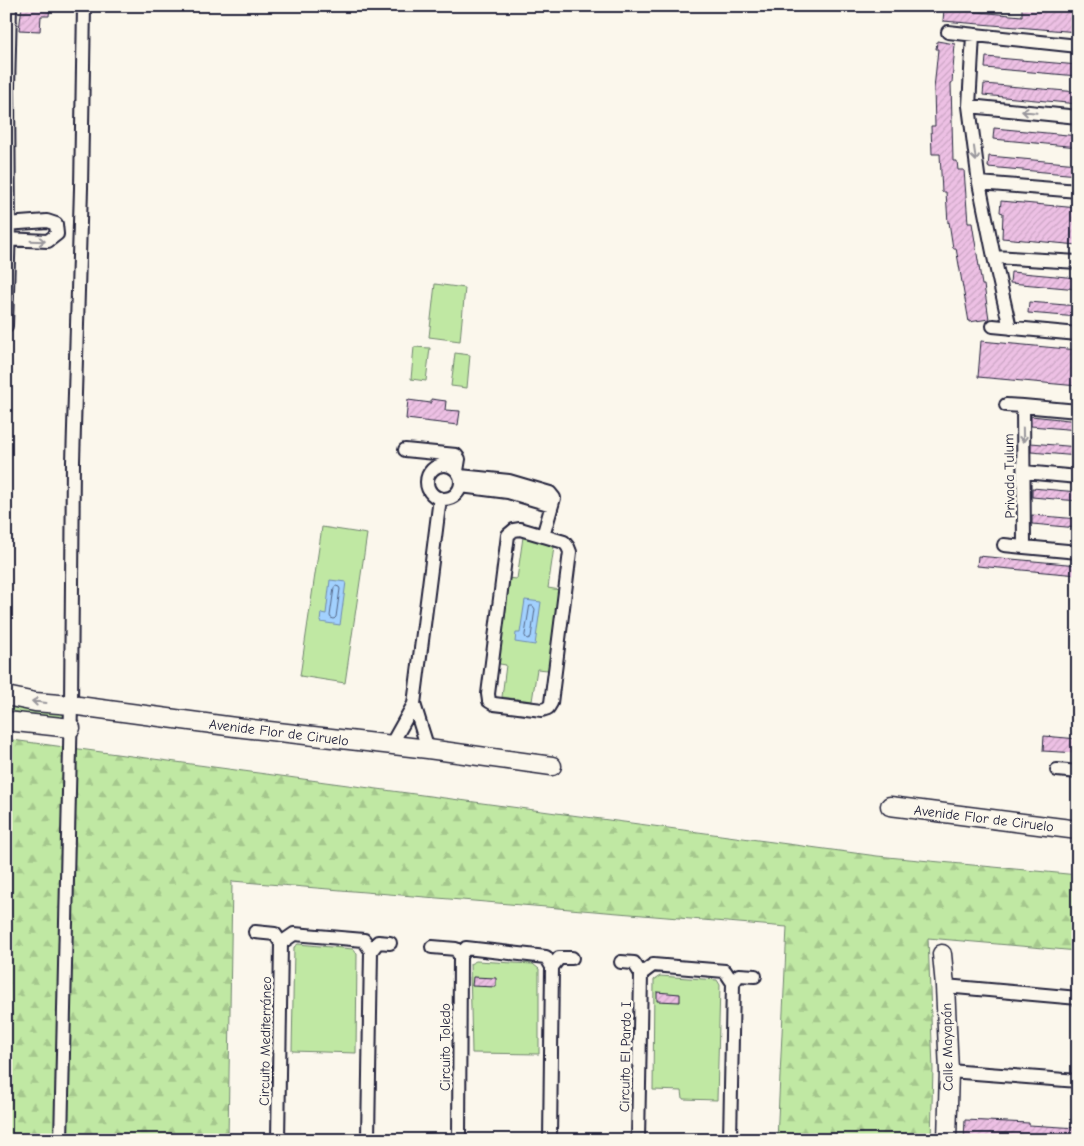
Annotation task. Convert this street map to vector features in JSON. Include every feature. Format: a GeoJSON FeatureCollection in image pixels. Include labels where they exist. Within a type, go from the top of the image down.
{"type":"FeatureCollection","features":[{"type":"Feature","properties":{"kind":"main road","name":"Avenide Flor de Ciruelo"},"geometry":{"type":"LineString","coordinates":[[6,696],[35,702],[428,749],[552,766]]}},
{"type":"Feature","properties":{"kind":"main road"},"geometry":{"type":"LineString","coordinates":[[6,721],[71,728]]}},
{"type":"Feature","properties":{"kind":"main road","name":"Avenide Flor de Ciruelo"},"geometry":{"type":"LineString","coordinates":[[890,806],[1078,830]]}},
{"type":"Feature","properties":{"kind":"main road","name":"Calle Mayapán"},"geometry":{"type":"LineString","coordinates":[[942,954],[954,1071],[947,1140]]}},
{"type":"Feature","properties":{"kind":"street"},"geometry":{"type":"LineString","coordinates":[[6,326],[8,221],[7,89],[10,6]]}},
{"type":"Feature","properties":{"kind":"street"},"geometry":{"type":"LineString","coordinates":[[61,1140],[72,705],[74,452],[84,6]]}},
{"type":"Feature","properties":{"kind":"street"},"geometry":{"type":"LineString","coordinates":[[948,32],[1078,46]]}},
{"type":"Feature","properties":{"kind":"street"},"geometry":{"type":"LineString","coordinates":[[973,36],[969,106],[979,183],[1010,328]]}},
{"type":"Feature","properties":{"kind":"street"},"geometry":{"type":"LineString","coordinates":[[969,106],[1078,117]]}},
{"type":"Feature","properties":{"kind":"street"},"geometry":{"type":"LineString","coordinates":[[979,183],[1078,191]]}},
{"type":"Feature","properties":{"kind":"street"},"geometry":{"type":"LineString","coordinates":[[8,221],[48,221],[56,224],[79,220]]}},
{"type":"Feature","properties":{"kind":"street"},"geometry":{"type":"LineString","coordinates":[[7,243],[48,241],[57,234],[56,224]]}},
{"type":"Feature","properties":{"kind":"street"},"geometry":{"type":"LineString","coordinates":[[994,257],[1078,262]]}},
{"type":"Feature","properties":{"kind":"street"},"geometry":{"type":"LineString","coordinates":[[993,326],[1078,334]]}},
{"type":"Feature","properties":{"kind":"street"},"geometry":{"type":"LineString","coordinates":[[1006,405],[1078,411]]}},
{"type":"Feature","properties":{"kind":"street","name":"Privada Tulum"},"geometry":{"type":"LineString","coordinates":[[1023,406],[1024,547]]}},
{"type":"Feature","properties":{"kind":"street"},"geometry":{"type":"LineString","coordinates":[[405,450],[456,456],[459,460],[459,478],[455,495],[440,498],[429,488],[428,483],[430,473],[443,465],[448,466],[459,478],[509,482],[550,492],[554,498],[543,536]]}},
{"type":"Feature","properties":{"kind":"street"},"geometry":{"type":"LineString","coordinates":[[1024,472],[1078,477]]}},
{"type":"Feature","properties":{"kind":"street"},"geometry":{"type":"LineString","coordinates":[[391,745],[414,704],[440,498]]}},
{"type":"Feature","properties":{"kind":"street"},"geometry":{"type":"LineString","coordinates":[[520,529],[543,536],[564,542],[570,552],[551,703],[548,708],[542,710],[494,704],[489,701],[488,694],[508,535],[514,530],[520,529]]}},
{"type":"Feature","properties":{"kind":"street"},"geometry":{"type":"LineString","coordinates":[[1004,545],[1078,552]]}},
{"type":"Feature","properties":{"kind":"street"},"geometry":{"type":"LineString","coordinates":[[414,704],[428,749]]}},
{"type":"Feature","properties":{"kind":"street"},"geometry":{"type":"LineString","coordinates":[[1057,770],[1078,772]]}},
{"type":"Feature","properties":{"kind":"street"},"geometry":{"type":"LineString","coordinates":[[256,932],[275,934],[281,942],[294,934],[364,940],[371,951],[368,1139]]}},
{"type":"Feature","properties":{"kind":"street","name":"Circuito Mediterráneo"},"geometry":{"type":"LineString","coordinates":[[278,1140],[281,942]]}},
{"type":"Feature","properties":{"kind":"street"},"geometry":{"type":"LineString","coordinates":[[371,951],[378,942],[390,943]]}},
{"type":"Feature","properties":{"kind":"street"},"geometry":{"type":"LineString","coordinates":[[432,947],[456,949],[460,956],[466,948],[546,957],[552,967],[550,1140]]}},
{"type":"Feature","properties":{"kind":"street","name":"Circuito Toledo"},"geometry":{"type":"LineString","coordinates":[[459,1139],[460,956]]}},
{"type":"Feature","properties":{"kind":"street"},"geometry":{"type":"LineString","coordinates":[[552,967],[559,958],[572,958]]}},
{"type":"Feature","properties":{"kind":"street"},"geometry":{"type":"LineString","coordinates":[[621,962],[634,963],[641,974],[653,965],[725,971],[733,983],[730,1140]]}},
{"type":"Feature","properties":{"kind":"street","name":"Circuito El Pardo I"},"geometry":{"type":"LineString","coordinates":[[638,1140],[641,974]]}},
{"type":"Feature","properties":{"kind":"street"},"geometry":{"type":"LineString","coordinates":[[733,983],[740,975],[755,976]]}},
{"type":"Feature","properties":{"kind":"street"},"geometry":{"type":"LineString","coordinates":[[946,986],[1078,998]]}},
{"type":"Feature","properties":{"kind":"street"},"geometry":{"type":"LineString","coordinates":[[954,1071],[1078,1081]]}},
{"type":"Feature","properties":{"kind":"green space"},"geometry":{"type":"Polygon","coordinates":[[[435,284],[465,288],[460,341],[429,337],[435,284]]]}},
{"type":"Feature","properties":{"kind":"green space"},"geometry":{"type":"Polygon","coordinates":[[[414,347],[430,348],[426,381],[411,379],[414,347]]]}},
{"type":"Feature","properties":{"kind":"green space"},"geometry":{"type":"Polygon","coordinates":[[[455,353],[470,355],[467,388],[451,386],[455,353]]]}},
{"type":"Feature","properties":{"kind":"green space"},"geometry":{"type":"Polygon","coordinates":[[[322,527],[367,534],[345,683],[300,676],[322,527]]]}},
{"type":"Feature","properties":{"kind":"green space"},"geometry":{"type":"Polygon","coordinates":[[[523,537],[554,547],[548,588],[560,590],[548,670],[537,669],[532,701],[502,697],[506,665],[494,663],[507,578],[517,579],[523,537]]]}},
{"type":"Feature","properties":{"kind":"green space"},"geometry":{"type":"Polygon","coordinates":[[[8,706],[58,711],[65,715],[65,720],[9,714],[8,706]]]}},
{"type":"Feature","properties":{"kind":"green space"},"geometry":{"type":"Polygon","coordinates":[[[12,740],[877,856],[1078,875],[1078,951],[928,938],[933,1069],[931,1140],[777,1140],[787,927],[232,881],[228,1140],[6,1140],[6,953],[12,740]]]}},
{"type":"Feature","properties":{"kind":"green space"},"geometry":{"type":"Polygon","coordinates":[[[298,944],[353,949],[357,954],[356,1053],[292,1051],[294,947],[298,944]]]}},
{"type":"Feature","properties":{"kind":"green space"},"geometry":{"type":"Polygon","coordinates":[[[476,961],[533,964],[539,969],[539,1054],[472,1053],[470,964],[476,961]]]}},
{"type":"Feature","properties":{"kind":"green space"},"geometry":{"type":"Polygon","coordinates":[[[660,976],[717,980],[720,985],[717,1100],[683,1099],[682,1091],[653,1090],[654,980],[660,976]]]}},
{"type":"Feature","properties":{"kind":"water"},"geometry":{"type":"Polygon","coordinates":[[[330,580],[346,582],[340,625],[320,622],[321,613],[326,614],[330,580]]]}},
{"type":"Feature","properties":{"kind":"water"},"geometry":{"type":"Polygon","coordinates":[[[525,600],[541,602],[535,645],[515,642],[516,633],[520,633],[525,600]]]}},
{"type":"Feature","properties":{"kind":"building"},"geometry":{"type":"Polygon","coordinates":[[[22,6],[50,6],[49,16],[41,16],[40,31],[19,30],[22,6]]]}},
{"type":"Feature","properties":{"kind":"building"},"geometry":{"type":"Polygon","coordinates":[[[1022,6],[1078,6],[1078,32],[943,21],[944,9],[1022,16],[1022,6]]]}},
{"type":"Feature","properties":{"kind":"building"},"geometry":{"type":"Polygon","coordinates":[[[937,41],[955,44],[951,83],[953,161],[957,161],[958,170],[964,170],[968,223],[972,223],[989,319],[969,322],[956,248],[953,248],[948,223],[946,192],[942,192],[940,154],[932,154],[931,126],[935,126],[934,89],[937,41]]]}},
{"type":"Feature","properties":{"kind":"building"},"geometry":{"type":"Polygon","coordinates":[[[986,57],[1078,65],[1078,76],[985,68],[986,57]]]}},
{"type":"Feature","properties":{"kind":"building"},"geometry":{"type":"Polygon","coordinates":[[[984,84],[1078,92],[1078,104],[983,95],[984,84]]]}},
{"type":"Feature","properties":{"kind":"building"},"geometry":{"type":"Polygon","coordinates":[[[994,128],[1078,136],[1078,147],[993,139],[994,128]]]}},
{"type":"Feature","properties":{"kind":"building"},"geometry":{"type":"Polygon","coordinates":[[[989,156],[1078,164],[1078,175],[988,167],[989,156]]]}},
{"type":"Feature","properties":{"kind":"building"},"geometry":{"type":"Polygon","coordinates":[[[1001,201],[1078,208],[1078,245],[1002,238],[1003,213],[1000,212],[1001,201]]]}},
{"type":"Feature","properties":{"kind":"building"},"geometry":{"type":"Polygon","coordinates":[[[1011,272],[1078,278],[1078,289],[1010,283],[1011,272]]]}},
{"type":"Feature","properties":{"kind":"building"},"geometry":{"type":"Polygon","coordinates":[[[1029,302],[1078,306],[1078,317],[1028,313],[1029,302]]]}},
{"type":"Feature","properties":{"kind":"building"},"geometry":{"type":"Polygon","coordinates":[[[981,341],[1078,350],[1078,386],[978,377],[981,341]]]}},
{"type":"Feature","properties":{"kind":"building"},"geometry":{"type":"Polygon","coordinates":[[[431,399],[446,401],[445,410],[460,411],[458,425],[406,419],[408,400],[431,403],[431,399]]]}},
{"type":"Feature","properties":{"kind":"building"},"geometry":{"type":"Polygon","coordinates":[[[1031,416],[1078,421],[1078,430],[1031,426],[1031,416]]]}},
{"type":"Feature","properties":{"kind":"building"},"geometry":{"type":"Polygon","coordinates":[[[1031,443],[1078,447],[1078,456],[1031,452],[1031,443]]]}},
{"type":"Feature","properties":{"kind":"building"},"geometry":{"type":"Polygon","coordinates":[[[1032,488],[1078,492],[1078,501],[1032,497],[1032,488]]]}},
{"type":"Feature","properties":{"kind":"building"},"geometry":{"type":"Polygon","coordinates":[[[1032,515],[1078,519],[1078,528],[1032,524],[1032,515]]]}},
{"type":"Feature","properties":{"kind":"building"},"geometry":{"type":"Polygon","coordinates":[[[978,556],[1078,565],[1078,575],[977,566],[978,556]]]}},
{"type":"Feature","properties":{"kind":"building"},"geometry":{"type":"Polygon","coordinates":[[[1044,736],[1078,739],[1078,753],[1043,751],[1044,736]]]}},
{"type":"Feature","properties":{"kind":"building"},"geometry":{"type":"Polygon","coordinates":[[[473,977],[496,978],[496,987],[472,986],[473,977]]]}},
{"type":"Feature","properties":{"kind":"building"},"geometry":{"type":"Polygon","coordinates":[[[657,992],[680,994],[680,1002],[657,1001],[657,992]]]}},
{"type":"Feature","properties":{"kind":"building"},"geometry":{"type":"Polygon","coordinates":[[[965,1120],[1029,1123],[1029,1125],[1078,1128],[1078,1140],[964,1140],[965,1120]]]}}]}
